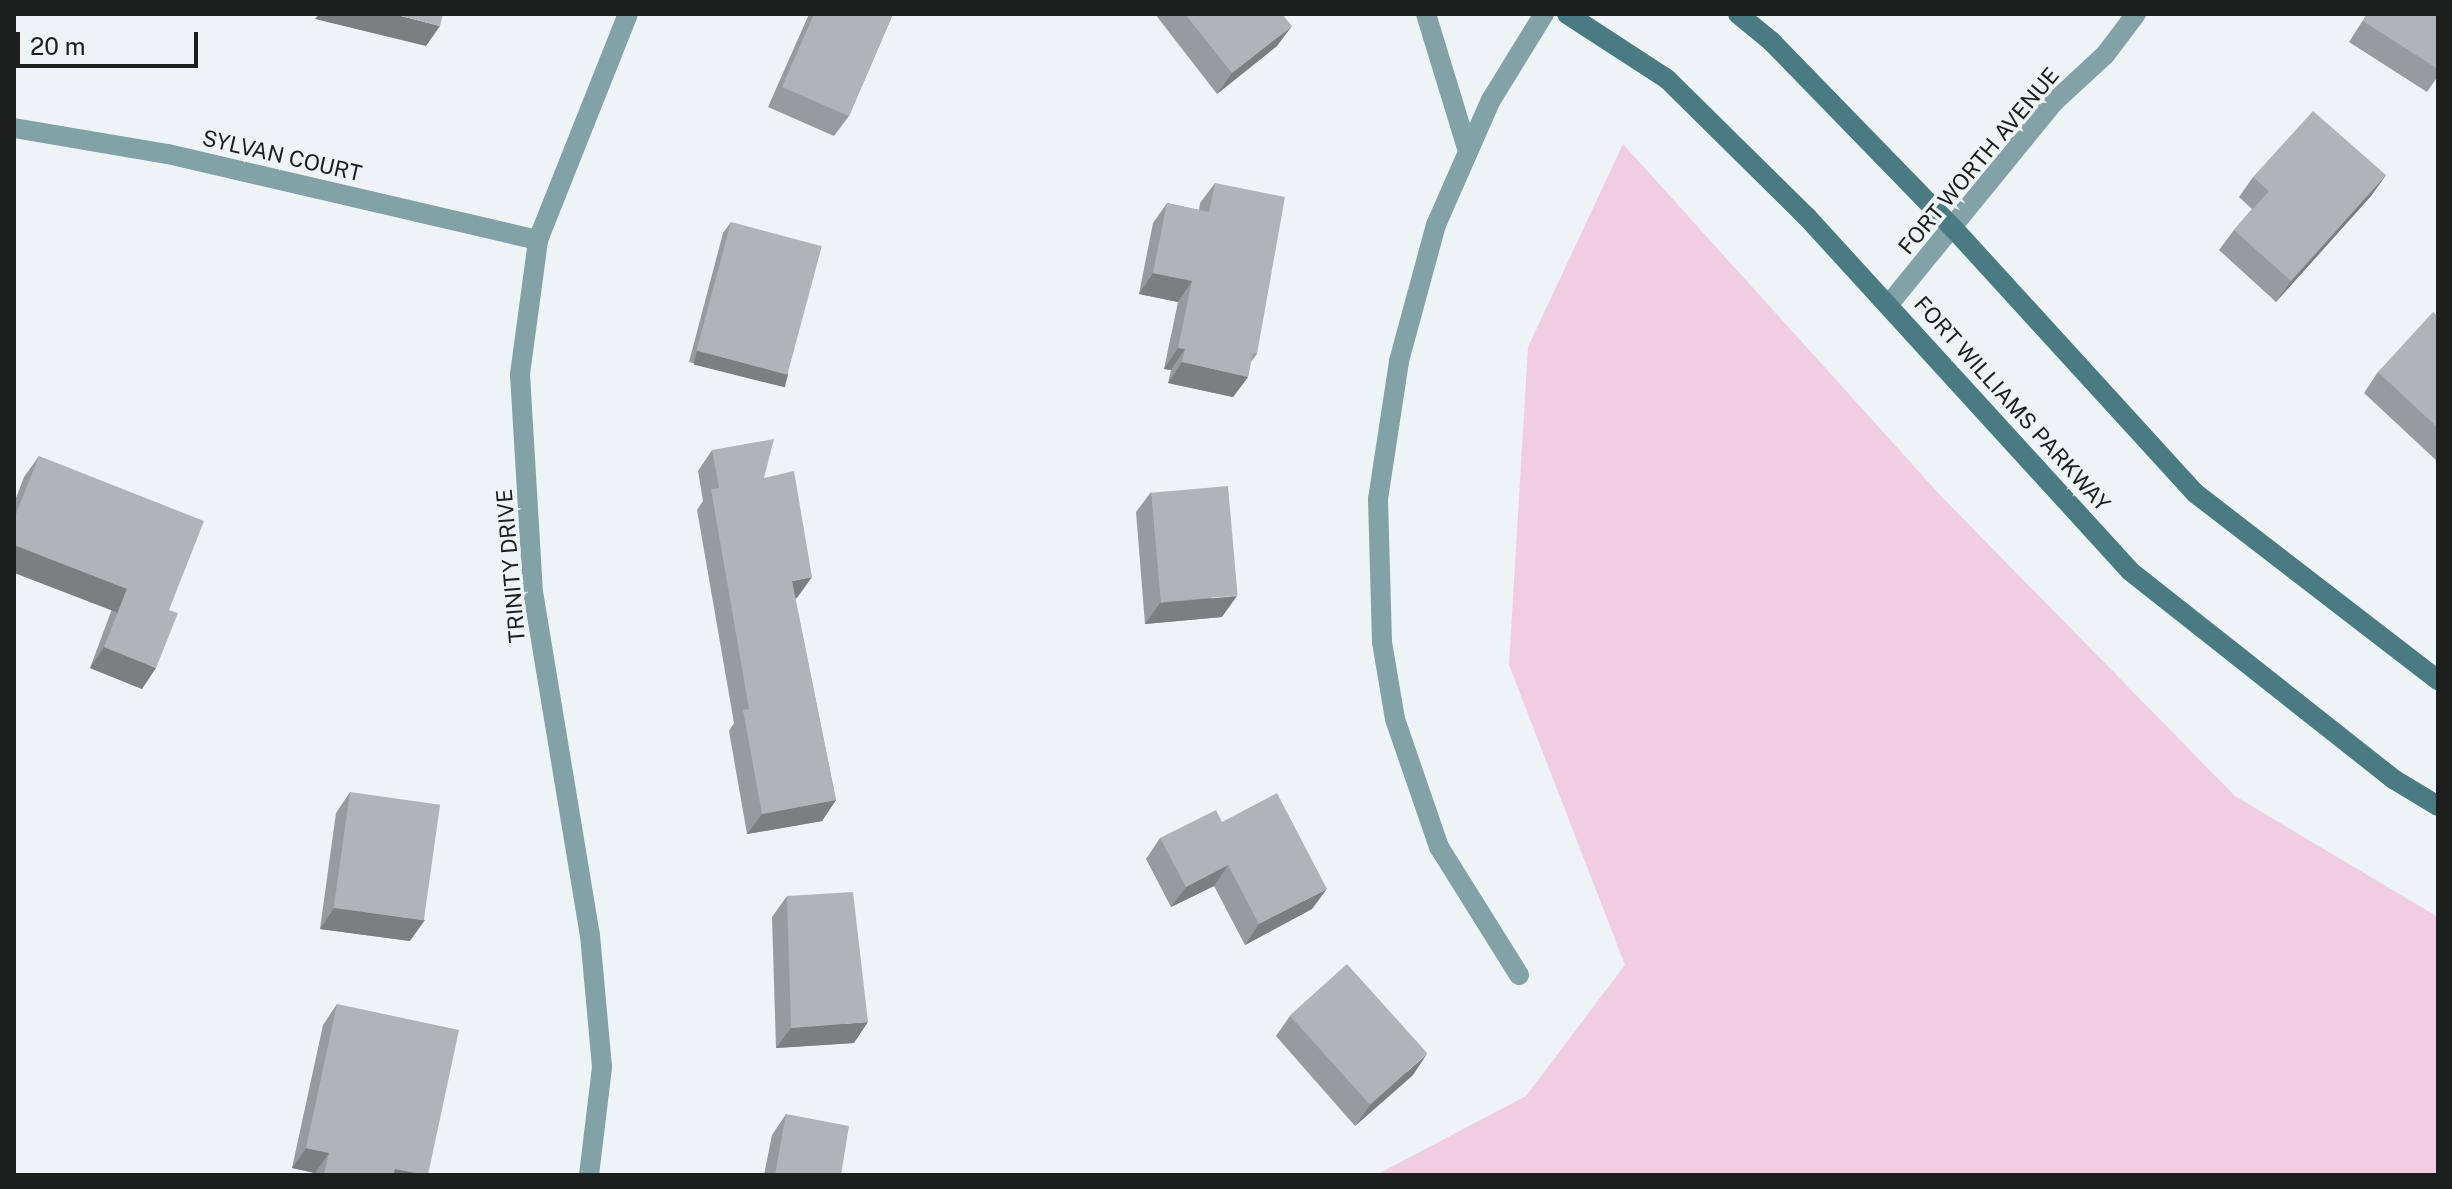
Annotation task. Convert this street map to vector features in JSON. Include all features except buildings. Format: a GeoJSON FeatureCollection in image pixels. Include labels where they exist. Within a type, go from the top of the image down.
{"type":"FeatureCollection","features":[{"type":"Feature","properties":{"kind":"street","name":"TRINITY DRIVE"},"geometry":{"type":"LineString","coordinates":[[589,1175],[602,1067],[590,936],[533,593],[521,389],[538,240],[628,14]]}},
{"type":"Feature","properties":{"kind":"street"},"geometry":{"type":"LineString","coordinates":[[1426,14],[1467,148]]}},
{"type":"Feature","properties":{"kind":"street"},"geometry":{"type":"LineString","coordinates":[[1519,975],[1439,847],[1395,719],[1382,642],[1378,499],[1399,361],[1436,225],[1467,148],[1544,14]]}},
{"type":"Feature","properties":{"kind":"street","name":"FORT WILLIAMS PARKWAY"},"geometry":{"type":"LineString","coordinates":[[1567,14],[1667,79],[1890,303],[2130,571],[2395,780],[2438,806]]}},
{"type":"Feature","properties":{"kind":"street"},"geometry":{"type":"LineString","coordinates":[[1738,14],[1771,41],[1954,229],[2195,493],[2438,680]]}},
{"type":"Feature","properties":{"kind":"street","name":"FORT WORTH AVENUE"},"geometry":{"type":"LineString","coordinates":[[1890,303],[1954,229],[2054,102],[2105,55],[2136,14]]}},
{"type":"Feature","properties":{"kind":"street","name":"SYLVAN COURT"},"geometry":{"type":"LineString","coordinates":[[14,128],[168,154],[538,240]]}},
{"type":"Feature","properties":{"kind":"shaded area"},"geometry":{"type":"Polygon","coordinates":[[[1623,144],[1940,495],[2235,796],[2438,917],[2438,1175],[1376,1175],[1526,1096],[1625,965],[1509,665],[1528,347],[1623,144]]]}}]}
